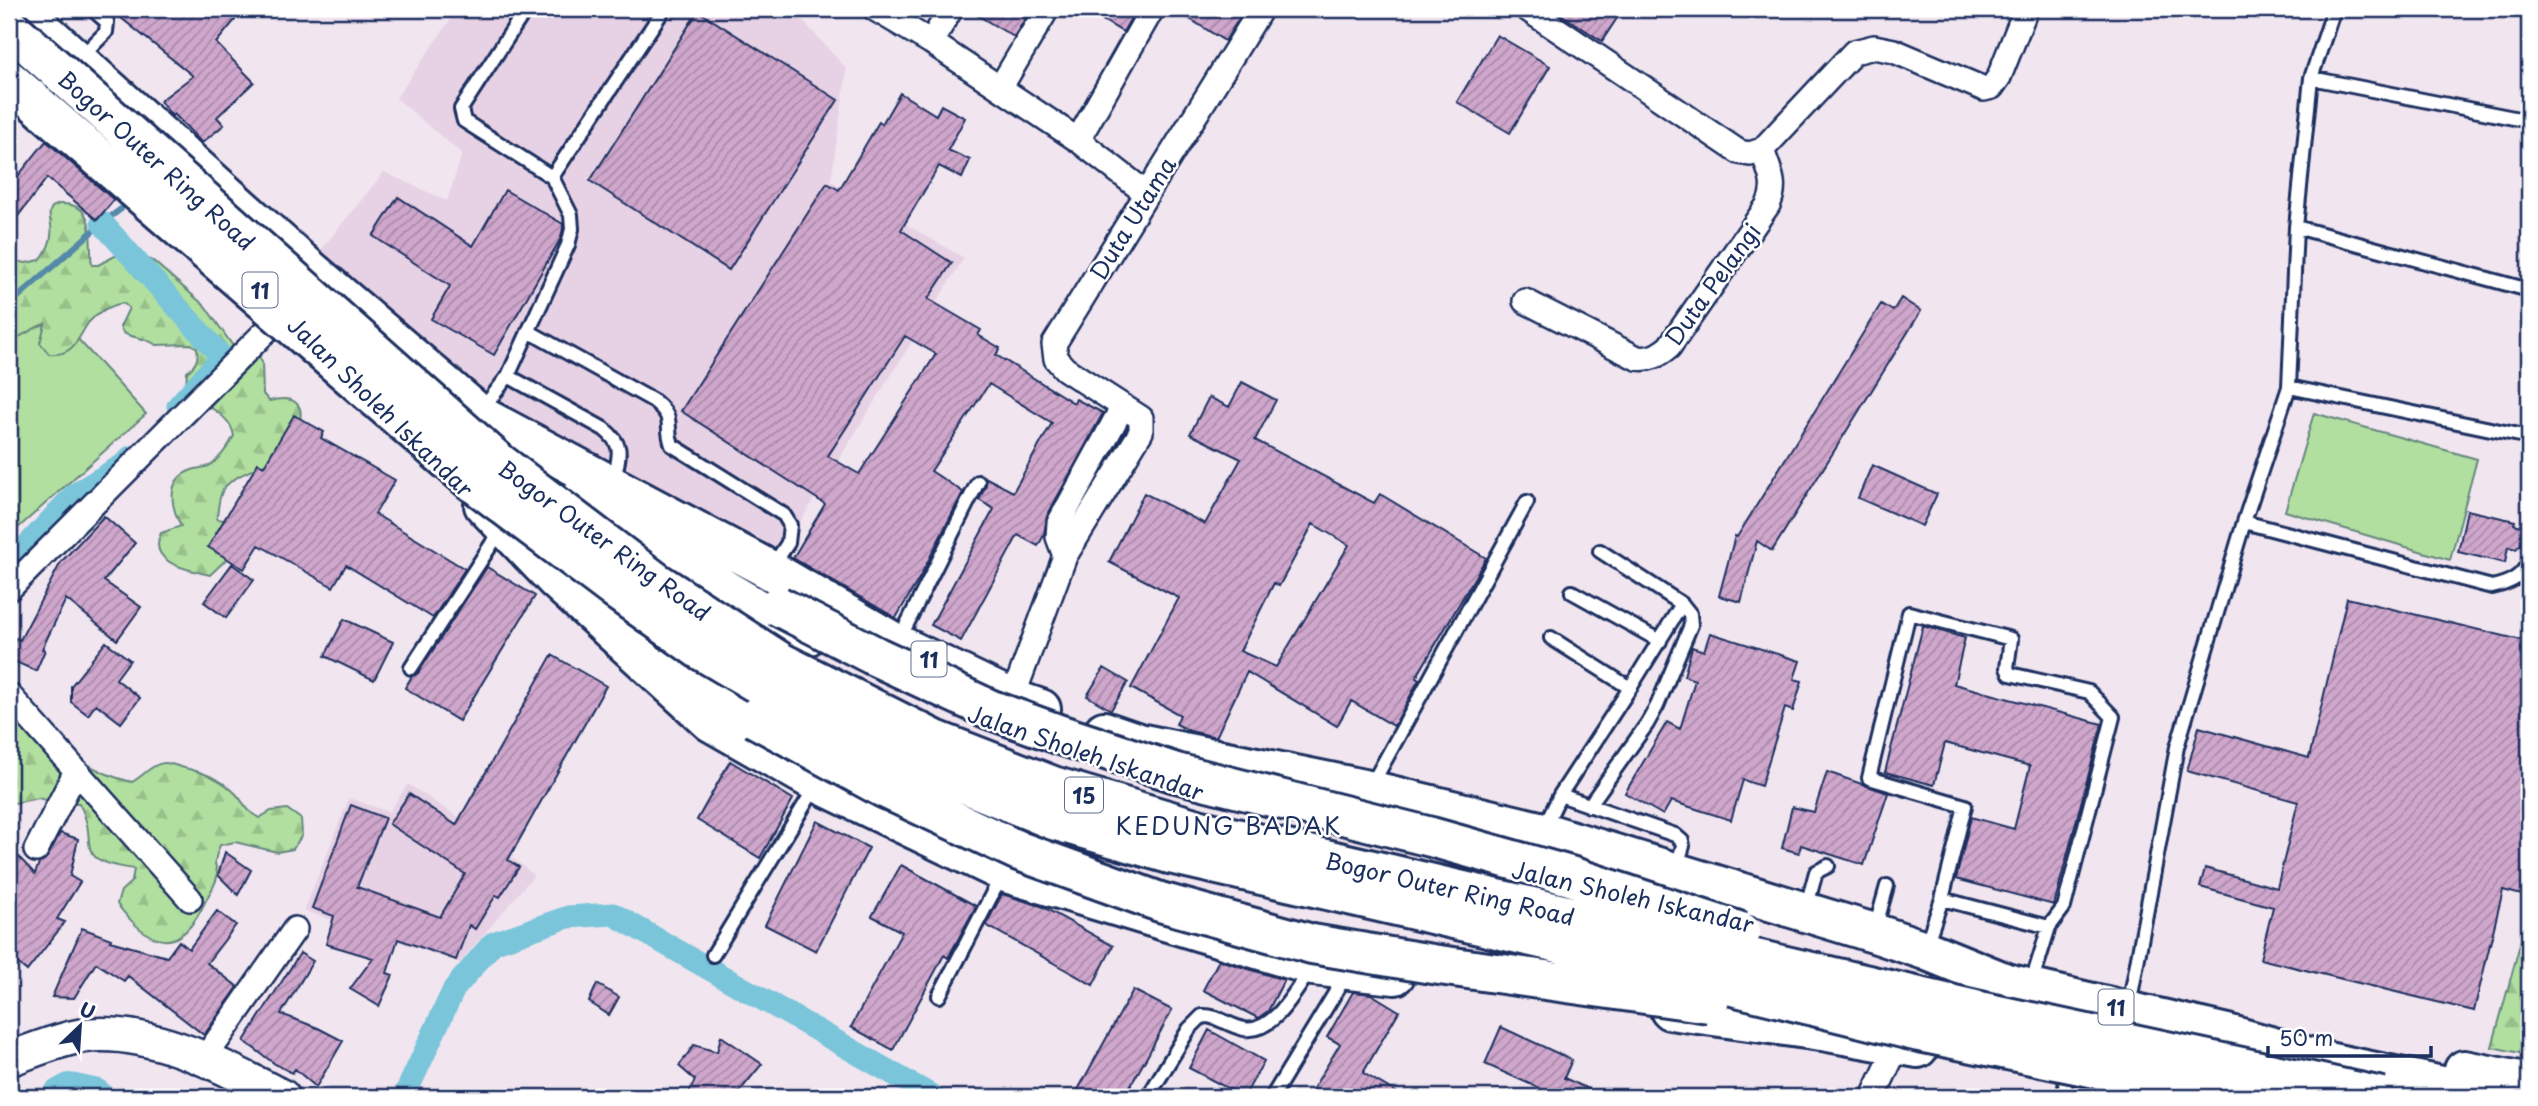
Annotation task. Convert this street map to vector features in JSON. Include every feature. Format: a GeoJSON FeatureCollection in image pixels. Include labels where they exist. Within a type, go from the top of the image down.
{"type":"FeatureCollection","features":[{"type":"Feature","properties":{"kind":"highway","name":"Jalan Sholeh Iskandar"},"geometry":{"type":"LineString","coordinates":[[20,9],[296,257],[480,415],[651,541],[755,609],[874,670],[980,719],[1167,783],[1317,822],[1736,921],[1795,932],[2006,994],[2128,1010],[2227,1034],[2350,1049],[2484,1088],[2529,1083]]}},
{"type":"Feature","properties":{"kind":"highway","name":"Bogor Outer Ring Road"},"geometry":{"type":"LineString","coordinates":[[9,27],[498,462],[656,582],[782,663],[935,740],[1053,786],[1200,830],[2006,994],[2382,1097]]}},
{"type":"Feature","properties":{"kind":"highway","name":"Jalan Sholeh Iskandar"},"geometry":{"type":"LineString","coordinates":[[9,62],[284,313],[504,525],[556,580],[711,722],[818,783],[1003,872],[1331,968],[1523,990],[1828,1032],[1909,1038],[2065,1088],[2156,1097]]}},
{"type":"Feature","properties":{"kind":"highway","name":"Bogor Outer Ring Road"},"geometry":{"type":"LineString","coordinates":[[9,80],[473,482],[616,590],[699,649],[767,689],[919,765],[1052,820],[1170,854],[1553,942],[1909,1038],[2237,1097]]}},
{"type":"Feature","properties":{"kind":"highway","name":"Jalan Sholeh Iskandar"},"geometry":{"type":"LineString","coordinates":[[480,415],[613,486],[774,588],[1012,699],[1139,743],[1369,790],[1543,832],[1925,950],[2006,994]]}},
{"type":"Feature","properties":{"kind":"highway","name":"Jalan Sholeh Iskandar"},"geometry":{"type":"LineString","coordinates":[[504,525],[738,689],[1115,858],[1719,990],[1828,1032]]}},
{"type":"Feature","properties":{"kind":"highway"},"geometry":{"type":"LineString","coordinates":[[651,541],[774,588],[877,657],[989,709],[1061,735],[1176,773],[1431,837],[2006,994]]}},
{"type":"Feature","properties":{"kind":"highway"},"geometry":{"type":"LineString","coordinates":[[576,577],[662,655],[755,718],[882,787],[1018,850],[1160,902],[1312,944],[1909,1038]]}},
{"type":"Feature","properties":{"kind":"highway"},"geometry":{"type":"LineString","coordinates":[[1719,990],[1736,921]]}},
{"type":"Feature","properties":{"kind":"street"},"geometry":{"type":"LineString","coordinates":[[875,9],[931,42],[1078,140],[1147,194]]}},
{"type":"Feature","properties":{"kind":"street"},"geometry":{"type":"LineString","coordinates":[[931,42],[951,9]]}},
{"type":"Feature","properties":{"kind":"street"},"geometry":{"type":"LineString","coordinates":[[1000,88],[1047,9]]}},
{"type":"Feature","properties":{"kind":"street"},"geometry":{"type":"LineString","coordinates":[[1078,140],[1152,9]]}},
{"type":"Feature","properties":{"kind":"street","name":"Duta Utama"},"geometry":{"type":"LineString","coordinates":[[1012,699],[1065,556],[1141,432],[1141,418],[1065,369],[1056,359],[1054,344],[1261,9]]}},
{"type":"Feature","properties":{"kind":"street"},"geometry":{"type":"LineString","coordinates":[[1527,9],[1739,152],[1750,154],[1762,150],[1854,52],[1874,47],[1894,51],[1984,89],[1992,88],[1999,78],[2026,9]]}},
{"type":"Feature","properties":{"kind":"street","name":"Duta Pelangi"},"geometry":{"type":"LineString","coordinates":[[1525,301],[1637,358],[1647,360],[1659,354],[1670,346],[1768,205],[1773,194],[1773,183],[1762,150]]}},
{"type":"Feature","properties":{"kind":"street"},"geometry":{"type":"LineString","coordinates":[[9,589],[284,313]]}},
{"type":"Feature","properties":{"kind":"street"},"geometry":{"type":"LineString","coordinates":[[9,695],[190,899]]}},
{"type":"Feature","properties":{"kind":"street"},"geometry":{"type":"LineString","coordinates":[[36,850],[76,771]]}},
{"type":"Feature","properties":{"kind":"street"},"geometry":{"type":"LineString","coordinates":[[205,1058],[295,929]]}},
{"type":"Feature","properties":{"kind":"street"},"geometry":{"type":"LineString","coordinates":[[9,1059],[79,1036],[121,1034],[205,1058],[284,1097]]}},
{"type":"Feature","properties":{"kind":"street"},"geometry":{"type":"LineString","coordinates":[[1873,1097],[1909,1038]]}},
{"type":"Feature","properties":{"kind":"lane"},"geometry":{"type":"LineString","coordinates":[[78,60],[106,32],[107,22],[92,9]]}},
{"type":"Feature","properties":{"kind":"lane"},"geometry":{"type":"LineString","coordinates":[[480,415],[508,376],[568,245],[572,229],[571,215],[552,177],[464,121],[460,115],[461,109],[526,9]]}},
{"type":"Feature","properties":{"kind":"lane"},"geometry":{"type":"LineString","coordinates":[[552,177],[664,9]]}},
{"type":"Feature","properties":{"kind":"lane"},"geometry":{"type":"LineString","coordinates":[[2128,1010],[2178,747],[2244,522],[2289,387],[2296,227],[2311,78],[2334,9]]}},
{"type":"Feature","properties":{"kind":"lane"},"geometry":{"type":"LineString","coordinates":[[2311,78],[2529,121]]}},
{"type":"Feature","properties":{"kind":"lane"},"geometry":{"type":"LineString","coordinates":[[2296,227],[2529,290]]}},
{"type":"Feature","properties":{"kind":"lane"},"geometry":{"type":"LineString","coordinates":[[528,331],[654,401],[670,422],[671,445],[784,515],[790,525],[788,543],[774,588]]}},
{"type":"Feature","properties":{"kind":"lane"},"geometry":{"type":"LineString","coordinates":[[508,376],[604,429],[615,438],[620,450],[613,486]]}},
{"type":"Feature","properties":{"kind":"lane"},"geometry":{"type":"LineString","coordinates":[[2289,387],[2529,437]]}},
{"type":"Feature","properties":{"kind":"lane"},"geometry":{"type":"LineString","coordinates":[[897,644],[978,482]]}},
{"type":"Feature","properties":{"kind":"lane"},"geometry":{"type":"LineString","coordinates":[[1369,790],[1527,502]]}},
{"type":"Feature","properties":{"kind":"lane"},"geometry":{"type":"LineString","coordinates":[[2244,522],[2492,587],[2513,582],[2529,561]]}},
{"type":"Feature","properties":{"kind":"lane"},"geometry":{"type":"LineString","coordinates":[[411,668],[504,525]]}},
{"type":"Feature","properties":{"kind":"lane"},"geometry":{"type":"LineString","coordinates":[[1589,806],[1657,706],[1692,619],[1682,604],[1600,551]]}},
{"type":"Feature","properties":{"kind":"lane"},"geometry":{"type":"LineString","coordinates":[[1572,592],[1660,641]]}},
{"type":"Feature","properties":{"kind":"lane"},"geometry":{"type":"LineString","coordinates":[[1543,832],[1560,795],[1682,604]]}},
{"type":"Feature","properties":{"kind":"lane"},"geometry":{"type":"LineString","coordinates":[[1925,950],[1942,898],[1965,806],[1869,778],[1909,613],[2011,639],[2007,668],[2010,674],[2089,692],[2113,717],[2064,906],[2006,994]]}},
{"type":"Feature","properties":{"kind":"lane"},"geometry":{"type":"LineString","coordinates":[[1551,638],[1630,688]]}},
{"type":"Feature","properties":{"kind":"lane"},"geometry":{"type":"LineString","coordinates":[[713,955],[818,783]]}},
{"type":"Feature","properties":{"kind":"lane"},"geometry":{"type":"LineString","coordinates":[[1560,795],[1675,835],[1684,846],[1674,873]]}},
{"type":"Feature","properties":{"kind":"lane"},"geometry":{"type":"LineString","coordinates":[[1805,911],[1816,872],[1828,866]]}},
{"type":"Feature","properties":{"kind":"lane"},"geometry":{"type":"LineString","coordinates":[[939,996],[1003,872]]}},
{"type":"Feature","properties":{"kind":"lane"},"geometry":{"type":"LineString","coordinates":[[1874,933],[1887,886]]}},
{"type":"Feature","properties":{"kind":"lane"},"geometry":{"type":"LineString","coordinates":[[1942,898],[2049,927]]}},
{"type":"Feature","properties":{"kind":"lane"},"geometry":{"type":"LineString","coordinates":[[1148,1097],[1189,1029],[1202,1016],[1213,1016],[1240,1028],[1252,1030],[1262,1026],[1331,968]]}},
{"type":"Feature","properties":{"kind":"lane"},"geometry":{"type":"LineString","coordinates":[[1272,1097],[1331,968]]}},
{"type":"Feature","properties":{"kind":"shaded area"},"geometry":{"type":"Polygon","coordinates":[[[458,9],[792,9],[847,69],[831,181],[964,258],[770,570],[613,486],[307,267],[384,172],[447,201],[462,154],[396,98],[458,9]]]}},
{"type":"Feature","properties":{"kind":"shaded area"},"geometry":{"type":"Polygon","coordinates":[[[408,784],[470,825],[534,875],[460,963],[304,911],[349,798],[389,812],[408,784]]]}},
{"type":"Feature","properties":{"kind":"green space"},"geometry":{"type":"Polygon","coordinates":[[[59,204],[72,205],[86,216],[92,265],[98,265],[117,255],[131,253],[153,261],[205,306],[235,349],[258,355],[262,362],[263,394],[269,401],[289,399],[300,408],[298,424],[282,449],[271,460],[234,479],[222,491],[217,519],[224,520],[235,513],[238,548],[210,575],[173,564],[165,559],[158,544],[161,533],[181,526],[173,502],[177,480],[183,474],[213,463],[234,436],[226,420],[198,399],[186,385],[187,372],[197,359],[197,348],[191,344],[156,345],[123,333],[120,327],[129,308],[123,303],[96,315],[75,344],[65,352],[49,354],[40,343],[45,324],[9,341],[9,260],[26,263],[40,260],[51,239],[50,212],[52,207],[59,204]]]}},
{"type":"Feature","properties":{"kind":"green space"},"geometry":{"type":"Polygon","coordinates":[[[38,295],[146,414],[9,536],[9,322],[38,295]]]}},
{"type":"Feature","properties":{"kind":"green space"},"geometry":{"type":"Polygon","coordinates":[[[2314,413],[2477,459],[2450,560],[2285,511],[2314,413]]]}},
{"type":"Feature","properties":{"kind":"green space"},"geometry":{"type":"Polygon","coordinates":[[[27,718],[76,757],[102,772],[132,782],[164,763],[199,772],[225,785],[259,818],[271,811],[287,809],[301,819],[302,835],[293,849],[277,852],[235,842],[220,845],[215,861],[216,880],[195,920],[185,932],[174,939],[152,937],[129,919],[117,904],[121,891],[132,881],[134,869],[113,865],[93,855],[85,817],[79,803],[51,802],[39,798],[9,804],[9,722],[27,718]]]}},
{"type":"Feature","properties":{"kind":"green space"},"geometry":{"type":"Polygon","coordinates":[[[2529,911],[2529,1055],[2492,1047],[2529,911]]]}},
{"type":"Feature","properties":{"kind":"building"},"geometry":{"type":"Polygon","coordinates":[[[110,9],[244,9],[216,43],[254,82],[217,117],[224,125],[202,143],[174,114],[172,116],[160,101],[193,76],[110,9]]]}},
{"type":"Feature","properties":{"kind":"building"},"geometry":{"type":"Polygon","coordinates":[[[967,9],[1031,9],[1014,37],[967,9]]]}},
{"type":"Feature","properties":{"kind":"building"},"geometry":{"type":"Polygon","coordinates":[[[1084,9],[1136,9],[1123,32],[1084,9]]]}},
{"type":"Feature","properties":{"kind":"building"},"geometry":{"type":"Polygon","coordinates":[[[1174,9],[1245,9],[1225,41],[1174,9]]]}},
{"type":"Feature","properties":{"kind":"building"},"geometry":{"type":"Polygon","coordinates":[[[1553,9],[1623,9],[1602,41],[1553,9]]]}},
{"type":"Feature","properties":{"kind":"building"},"geometry":{"type":"Polygon","coordinates":[[[698,11],[838,100],[729,270],[590,181],[698,11]]]}},
{"type":"Feature","properties":{"kind":"building"},"geometry":{"type":"Polygon","coordinates":[[[1497,35],[1550,66],[1510,133],[1457,102],[1497,35]]]}},
{"type":"Feature","properties":{"kind":"building"},"geometry":{"type":"Polygon","coordinates":[[[900,93],[936,115],[941,105],[965,118],[948,150],[970,160],[962,178],[939,166],[901,230],[952,263],[928,299],[981,330],[978,335],[1000,348],[996,355],[1074,403],[1076,399],[1103,413],[1047,516],[1044,535],[1038,546],[1018,535],[961,641],[931,625],[994,509],[979,500],[986,485],[985,477],[1013,492],[1052,423],[989,384],[931,471],[963,492],[896,618],[793,558],[825,504],[681,411],[827,183],[839,190],[879,122],[882,124],[900,93]],[[905,336],[828,456],[859,474],[936,354],[905,336]]]}},
{"type":"Feature","properties":{"kind":"building"},"geometry":{"type":"Polygon","coordinates":[[[46,141],[114,200],[97,220],[47,178],[9,228],[9,169],[18,176],[46,141]]]}},
{"type":"Feature","properties":{"kind":"building"},"geometry":{"type":"Polygon","coordinates":[[[505,190],[563,224],[563,228],[561,238],[494,355],[431,319],[450,286],[373,236],[398,197],[473,246],[505,190]]]}},
{"type":"Feature","properties":{"kind":"building"},"geometry":{"type":"Polygon","coordinates":[[[1901,298],[1921,311],[1772,551],[1757,541],[1741,602],[1719,596],[1735,536],[1737,537],[1881,304],[1893,311],[1901,298]]]}},
{"type":"Feature","properties":{"kind":"building"},"geometry":{"type":"Polygon","coordinates":[[[1242,382],[1276,400],[1255,440],[1374,503],[1380,494],[1486,558],[1416,678],[1419,680],[1394,726],[1351,701],[1337,726],[1247,672],[1216,737],[1190,731],[1176,724],[1180,715],[1131,688],[1179,598],[1109,562],[1144,493],[1205,524],[1241,459],[1190,434],[1209,397],[1229,407],[1242,382]],[[1313,524],[1279,586],[1274,583],[1240,651],[1276,667],[1349,545],[1313,524]]]}},
{"type":"Feature","properties":{"kind":"building"},"geometry":{"type":"Polygon","coordinates":[[[294,415],[324,432],[321,438],[395,480],[375,514],[465,569],[433,618],[346,565],[333,587],[259,545],[244,569],[208,547],[258,463],[264,466],[294,415]]]}},
{"type":"Feature","properties":{"kind":"building"},"geometry":{"type":"Polygon","coordinates":[[[1872,465],[1937,494],[1922,526],[1858,498],[1872,465]]]}},
{"type":"Feature","properties":{"kind":"building"},"geometry":{"type":"Polygon","coordinates":[[[2467,510],[2515,521],[2514,524],[2529,528],[2524,541],[2516,549],[2508,547],[2505,563],[2458,552],[2467,510]]]}},
{"type":"Feature","properties":{"kind":"building"},"geometry":{"type":"Polygon","coordinates":[[[104,516],[135,543],[104,581],[141,607],[117,640],[66,599],[42,649],[45,650],[36,671],[9,659],[16,638],[20,640],[61,562],[104,516]]]}},
{"type":"Feature","properties":{"kind":"building"},"geometry":{"type":"Polygon","coordinates":[[[232,564],[254,580],[226,618],[204,602],[232,564]]]}},
{"type":"Feature","properties":{"kind":"building"},"geometry":{"type":"Polygon","coordinates":[[[487,567],[535,596],[459,721],[405,688],[412,676],[418,673],[487,567]]]}},
{"type":"Feature","properties":{"kind":"building"},"geometry":{"type":"Polygon","coordinates":[[[2347,598],[2529,642],[2529,897],[2503,890],[2474,1011],[2260,959],[2273,907],[2200,887],[2205,868],[2277,888],[2298,802],[2187,771],[2199,727],[2309,758],[2347,598]]]}},
{"type":"Feature","properties":{"kind":"building"},"geometry":{"type":"Polygon","coordinates":[[[344,619],[393,642],[374,680],[325,656],[344,619]]]}},
{"type":"Feature","properties":{"kind":"building"},"geometry":{"type":"Polygon","coordinates":[[[1923,626],[1965,638],[1954,684],[2102,724],[2054,905],[1956,879],[1971,817],[2014,829],[2030,766],[1945,743],[1934,785],[1885,772],[1923,626]]]}},
{"type":"Feature","properties":{"kind":"building"},"geometry":{"type":"Polygon","coordinates":[[[1710,633],[1800,661],[1794,679],[1802,681],[1793,711],[1785,708],[1761,786],[1743,780],[1731,820],[1671,801],[1663,815],[1625,793],[1667,722],[1680,729],[1695,680],[1684,676],[1692,647],[1704,651],[1710,633]]]}},
{"type":"Feature","properties":{"kind":"building"},"geometry":{"type":"Polygon","coordinates":[[[106,642],[130,660],[116,679],[140,698],[121,723],[96,704],[88,715],[71,702],[71,686],[106,642]]]}},
{"type":"Feature","properties":{"kind":"building"},"geometry":{"type":"Polygon","coordinates":[[[552,655],[606,686],[508,860],[519,867],[500,897],[496,895],[475,929],[469,925],[456,960],[398,939],[387,973],[393,975],[379,1006],[350,989],[373,958],[326,944],[334,916],[312,908],[351,805],[385,818],[357,887],[440,917],[465,874],[389,824],[409,794],[456,825],[552,655]]]}},
{"type":"Feature","properties":{"kind":"building"},"geometry":{"type":"Polygon","coordinates":[[[1104,668],[1128,682],[1111,710],[1087,696],[1104,668]]]}},
{"type":"Feature","properties":{"kind":"building"},"geometry":{"type":"Polygon","coordinates":[[[730,761],[793,799],[760,858],[697,820],[730,761]]]}},
{"type":"Feature","properties":{"kind":"building"},"geometry":{"type":"Polygon","coordinates":[[[1827,772],[1888,793],[1864,865],[1801,845],[1799,853],[1782,848],[1792,807],[1814,812],[1827,772]]]}},
{"type":"Feature","properties":{"kind":"building"},"geometry":{"type":"Polygon","coordinates":[[[817,821],[869,848],[816,951],[765,925],[817,821]]]}},
{"type":"Feature","properties":{"kind":"building"},"geometry":{"type":"Polygon","coordinates":[[[60,833],[78,839],[70,876],[80,882],[57,919],[65,922],[27,971],[9,956],[9,847],[35,874],[39,863],[48,856],[60,833]]]}},
{"type":"Feature","properties":{"kind":"building"},"geometry":{"type":"Polygon","coordinates":[[[225,852],[251,870],[238,895],[218,875],[225,852]]]}},
{"type":"Feature","properties":{"kind":"building"},"geometry":{"type":"Polygon","coordinates":[[[901,865],[976,906],[948,958],[944,955],[893,1050],[851,1027],[902,932],[872,916],[901,865]]]}},
{"type":"Feature","properties":{"kind":"building"},"geometry":{"type":"Polygon","coordinates":[[[1002,894],[1041,906],[1113,946],[1093,985],[986,925],[1002,894]]]}},
{"type":"Feature","properties":{"kind":"building"},"geometry":{"type":"Polygon","coordinates":[[[217,911],[236,925],[207,963],[238,987],[204,1035],[128,976],[124,981],[96,963],[74,998],[52,997],[82,928],[111,939],[110,941],[167,957],[179,941],[189,949],[217,911]]]}},
{"type":"Feature","properties":{"kind":"building"},"geometry":{"type":"Polygon","coordinates":[[[300,953],[313,961],[281,1014],[343,1041],[316,1087],[295,1069],[292,1073],[275,1064],[244,1041],[300,953]]]}},
{"type":"Feature","properties":{"kind":"building"},"geometry":{"type":"Polygon","coordinates":[[[1219,960],[1284,980],[1268,1011],[1258,1018],[1203,990],[1219,960]]]}},
{"type":"Feature","properties":{"kind":"building"},"geometry":{"type":"Polygon","coordinates":[[[597,984],[619,997],[609,1015],[589,1002],[597,984]]]}},
{"type":"Feature","properties":{"kind":"building"},"geometry":{"type":"Polygon","coordinates":[[[1133,990],[1172,1010],[1148,1055],[1124,1097],[1074,1097],[1133,990]]]}},
{"type":"Feature","properties":{"kind":"building"},"geometry":{"type":"Polygon","coordinates":[[[1353,992],[1371,994],[1399,1011],[1363,1073],[1404,1097],[1308,1097],[1340,1044],[1327,1037],[1353,992]]]}},
{"type":"Feature","properties":{"kind":"building"},"geometry":{"type":"Polygon","coordinates":[[[1501,1027],[1572,1060],[1564,1078],[1606,1097],[1559,1097],[1485,1064],[1501,1027]]]}},
{"type":"Feature","properties":{"kind":"building"},"geometry":{"type":"Polygon","coordinates":[[[1209,1030],[1264,1061],[1244,1097],[1189,1068],[1209,1030]]]}},
{"type":"Feature","properties":{"kind":"building"},"geometry":{"type":"Polygon","coordinates":[[[721,1036],[762,1064],[735,1097],[687,1097],[695,1080],[679,1066],[694,1045],[717,1052],[721,1036]]]}},
{"type":"Feature","properties":{"kind":"waterway"},"geometry":{"type":"LineString","coordinates":[[9,305],[121,209]]}},
{"type":"Feature","properties":{"kind":"waterway"},"geometry":{"type":"LineString","coordinates":[[102,223],[222,357],[178,406]]}},
{"type":"Feature","properties":{"kind":"waterway"},"geometry":{"type":"LineString","coordinates":[[9,565],[75,494],[126,463],[131,457]]}},
{"type":"Feature","properties":{"kind":"waterway"},"geometry":{"type":"LineString","coordinates":[[404,1097],[454,989],[493,943],[568,917],[613,914],[934,1097]]}},
{"type":"Feature","properties":{"kind":"waterway"},"geometry":{"type":"LineString","coordinates":[[61,1097],[70,1092],[94,1097]]}},
{"type":"Feature","properties":{"kind":"district","name":"KEDUNG BADAK"},"geometry":{"type":"Point","coordinates":[1229,825]}}]}
